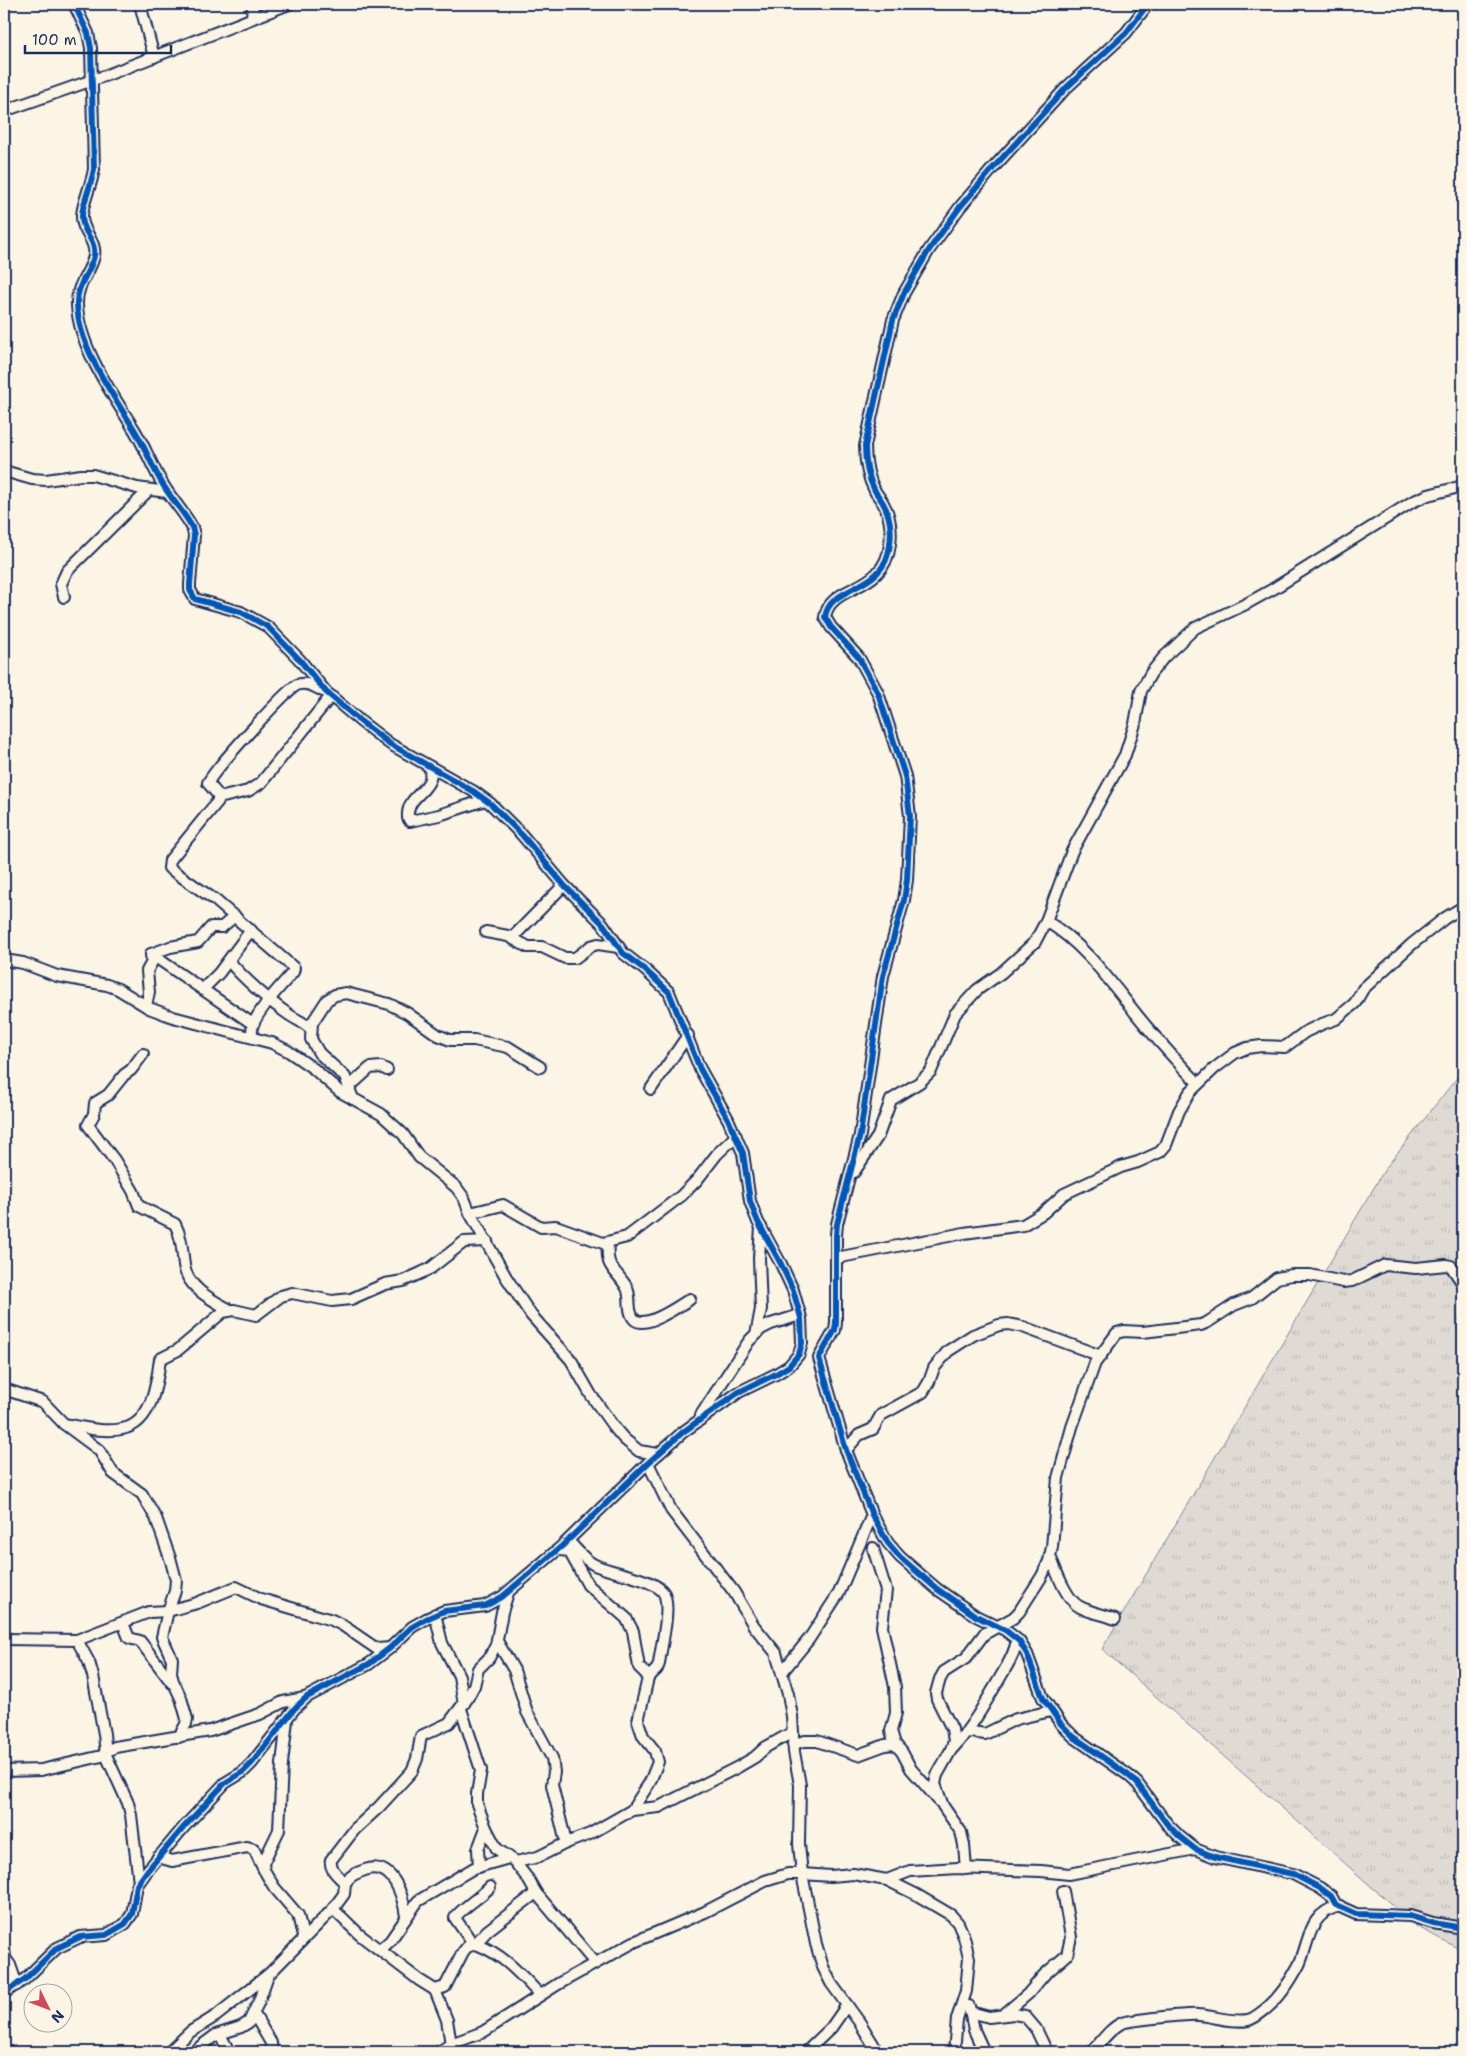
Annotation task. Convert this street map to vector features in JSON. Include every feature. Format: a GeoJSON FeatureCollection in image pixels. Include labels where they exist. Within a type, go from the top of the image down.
{"type":"FeatureCollection","features":[{"type":"Feature","properties":{"kind":"street"},"geometry":{"type":"LineString","coordinates":[[4,1993],[17,1985],[56,1948],[80,1937],[106,1935],[125,1924],[132,1914],[134,1896],[139,1882],[158,1857],[225,1783],[252,1763],[295,1708],[307,1698],[361,1669],[390,1648],[412,1627],[435,1614],[444,1611],[485,1606],[496,1602],[568,1540],[658,1454],[738,1392],[789,1366],[802,1348],[800,1315],[793,1290],[750,1201],[745,1162],[736,1136],[700,1069],[688,1035],[669,992],[645,970],[627,958],[603,924],[564,885],[522,836],[485,800],[473,791],[390,744],[360,721],[328,694],[299,659],[268,627],[241,612],[195,599],[190,584],[194,535],[188,520],[167,492],[139,436],[115,402],[85,339],[78,314],[77,305],[81,282],[94,256],[94,250],[82,223],[81,215],[92,182],[94,169],[90,81],[91,48],[88,34],[74,4]]}},
{"type":"Feature","properties":{"kind":"street"},"geometry":{"type":"LineString","coordinates":[[140,4],[154,57]]}},
{"type":"Feature","properties":{"kind":"street"},"geometry":{"type":"LineString","coordinates":[[252,18],[253,4]]}},
{"type":"Feature","properties":{"kind":"street"},"geometry":{"type":"LineString","coordinates":[[4,111],[154,57],[289,4]]}},
{"type":"Feature","properties":{"kind":"street"},"geometry":{"type":"LineString","coordinates":[[1148,4],[1126,33],[1066,88],[960,206],[916,271],[904,293],[893,320],[865,446],[865,467],[875,491],[889,516],[890,545],[887,557],[878,574],[834,601],[828,606],[825,617],[831,627],[859,658],[878,693],[905,776],[910,816],[907,880],[904,900],[882,976],[862,1127],[837,1224],[835,1330],[819,1358],[846,1450],[872,1515],[888,1543],[937,1589],[976,1616],[997,1626],[1018,1640],[1051,1710],[1074,1737],[1132,1780],[1167,1824],[1195,1849],[1226,1860],[1293,1874],[1320,1888],[1331,1896],[1336,1905],[1356,1914],[1410,1916],[1433,1923],[1463,1928]]}},
{"type":"Feature","properties":{"kind":"street"},"geometry":{"type":"LineString","coordinates":[[4,471],[32,479],[46,480],[93,475],[137,488],[167,492]]}},
{"type":"Feature","properties":{"kind":"street"},"geometry":{"type":"LineString","coordinates":[[850,1177],[878,1136],[891,1100],[920,1082],[931,1072],[955,1014],[976,990],[1001,972],[1035,942],[1046,921],[1072,851],[1125,755],[1135,724],[1141,691],[1151,673],[1194,628],[1273,590],[1412,502],[1428,495],[1463,486]]}},
{"type":"Feature","properties":{"kind":"street"},"geometry":{"type":"LineString","coordinates":[[64,596],[61,584],[67,571],[149,490]]}},
{"type":"Feature","properties":{"kind":"street"},"geometry":{"type":"LineString","coordinates":[[218,798],[209,785],[212,775],[270,709],[298,685],[310,685],[328,694]]}},
{"type":"Feature","properties":{"kind":"street"},"geometry":{"type":"LineString","coordinates":[[253,1036],[251,1030],[253,1024],[269,1000],[293,972],[294,968],[235,916],[168,868],[170,860],[209,813],[218,798],[248,791],[260,783],[328,694]]}},
{"type":"Feature","properties":{"kind":"street"},"geometry":{"type":"LineString","coordinates":[[430,767],[429,780],[408,810],[410,821],[439,815],[485,800]]}},
{"type":"Feature","properties":{"kind":"street"},"geometry":{"type":"LineString","coordinates":[[512,938],[564,885]]}},
{"type":"Feature","properties":{"kind":"street"},"geometry":{"type":"LineString","coordinates":[[836,1258],[964,1233],[1023,1225],[1029,1223],[1070,1191],[1121,1167],[1160,1152],[1166,1145],[1179,1111],[1190,1092],[1198,1083],[1235,1053],[1247,1048],[1261,1046],[1285,1047],[1305,1032],[1336,1019],[1354,1003],[1363,989],[1412,944],[1444,918],[1463,907]]}},
{"type":"Feature","properties":{"kind":"street"},"geometry":{"type":"LineString","coordinates":[[151,954],[170,947],[198,942],[211,927],[222,927],[235,916]]}},
{"type":"Feature","properties":{"kind":"street"},"geometry":{"type":"LineString","coordinates":[[1046,921],[1061,930],[1085,952],[1147,1027],[1198,1083]]}},
{"type":"Feature","properties":{"kind":"street"},"geometry":{"type":"LineString","coordinates":[[204,989],[229,961],[251,930]]}},
{"type":"Feature","properties":{"kind":"street"},"geometry":{"type":"LineString","coordinates":[[486,932],[512,938],[528,948],[542,948],[572,959],[598,944],[618,946]]}},
{"type":"Feature","properties":{"kind":"street"},"geometry":{"type":"LineString","coordinates":[[151,954],[253,1024]]}},
{"type":"Feature","properties":{"kind":"street"},"geometry":{"type":"LineString","coordinates":[[146,1006],[149,992],[147,971],[152,962],[151,954]]}},
{"type":"Feature","properties":{"kind":"street"},"geometry":{"type":"LineString","coordinates":[[4,960],[23,963],[57,976],[107,984],[146,1006],[174,1017],[253,1036],[288,1051],[314,1069],[332,1086],[381,1114],[393,1124],[420,1157],[456,1188],[464,1198],[470,1213],[499,1266],[531,1315],[571,1360],[588,1390],[613,1426],[624,1439],[639,1451],[658,1454]]}},
{"type":"Feature","properties":{"kind":"street"},"geometry":{"type":"LineString","coordinates":[[229,961],[269,1000],[311,1029]]}},
{"type":"Feature","properties":{"kind":"street"},"geometry":{"type":"LineString","coordinates":[[353,1099],[345,1077],[314,1046],[311,1029],[318,1012],[327,1000],[335,995],[346,994],[389,1004],[407,1013],[438,1035],[450,1040],[474,1040],[508,1047],[540,1067]]}},
{"type":"Feature","properties":{"kind":"street"},"geometry":{"type":"LineString","coordinates":[[651,1089],[688,1035]]}},
{"type":"Feature","properties":{"kind":"street"},"geometry":{"type":"LineString","coordinates":[[143,1054],[106,1097],[95,1103],[94,1114],[88,1125],[115,1161],[139,1206],[175,1224],[183,1248],[184,1268],[201,1294],[230,1310],[256,1316],[281,1296],[292,1293],[332,1301],[345,1300],[385,1284],[403,1281],[421,1273],[431,1268],[464,1242],[487,1241]]}},
{"type":"Feature","properties":{"kind":"street"},"geometry":{"type":"LineString","coordinates":[[349,1087],[370,1068],[387,1070]]}},
{"type":"Feature","properties":{"kind":"street"},"geometry":{"type":"LineString","coordinates":[[470,1213],[503,1205],[525,1216],[538,1226],[556,1226],[598,1242],[608,1242],[627,1237],[681,1196],[697,1180],[717,1154],[736,1136]]}},
{"type":"Feature","properties":{"kind":"street"},"geometry":{"type":"LineString","coordinates":[[756,1335],[761,1308],[759,1258],[761,1227]]}},
{"type":"Feature","properties":{"kind":"street"},"geometry":{"type":"LineString","coordinates":[[608,1242],[608,1263],[627,1288],[630,1296],[631,1315],[634,1319],[642,1323],[650,1321],[670,1312],[690,1299]]}},
{"type":"Feature","properties":{"kind":"street"},"geometry":{"type":"LineString","coordinates":[[943,1806],[935,1784],[937,1774],[954,1741],[952,1729],[936,1693],[940,1679],[944,1672],[966,1658],[984,1634],[1019,1612],[1042,1576],[1050,1556],[1061,1465],[1091,1373],[1120,1331],[1143,1332],[1208,1322],[1234,1305],[1252,1298],[1274,1279],[1292,1275],[1322,1277],[1347,1282],[1358,1279],[1385,1265],[1416,1268],[1446,1265],[1451,1266],[1463,1284]]}},
{"type":"Feature","properties":{"kind":"street"},"geometry":{"type":"LineString","coordinates":[[64,1424],[102,1430],[123,1429],[133,1425],[145,1413],[155,1393],[160,1359],[178,1350],[223,1312],[230,1310]]}},
{"type":"Feature","properties":{"kind":"street"},"geometry":{"type":"LineString","coordinates":[[696,1423],[749,1341],[771,1324],[800,1315]]}},
{"type":"Feature","properties":{"kind":"street"},"geometry":{"type":"LineString","coordinates":[[846,1450],[859,1435],[872,1429],[881,1415],[923,1392],[930,1382],[934,1368],[948,1351],[973,1335],[999,1325],[1008,1324],[1023,1327],[1101,1356]]}},
{"type":"Feature","properties":{"kind":"street"},"geometry":{"type":"LineString","coordinates":[[4,1389],[39,1400],[48,1406],[64,1424],[98,1450],[113,1473],[138,1490],[156,1518],[176,1580],[175,1591],[162,1638],[172,1659],[171,1673],[187,1719],[179,1737]]}},
{"type":"Feature","properties":{"kind":"street"},"geometry":{"type":"LineString","coordinates":[[648,1463],[671,1510],[734,1592],[754,1626],[776,1653],[788,1694],[793,1744],[800,1785],[799,1844],[802,1874],[816,1944],[822,1967],[831,1983],[878,2052]]}},
{"type":"Feature","properties":{"kind":"street"},"geometry":{"type":"LineString","coordinates":[[782,1671],[802,1648],[839,1593],[872,1515]]}},
{"type":"Feature","properties":{"kind":"street"},"geometry":{"type":"LineString","coordinates":[[568,1540],[594,1565],[648,1582],[664,1592],[666,1607],[663,1643],[657,1669],[649,1677],[638,1721],[643,1736],[655,1751],[658,1762],[650,1782],[632,1810]]}},
{"type":"Feature","properties":{"kind":"street"},"geometry":{"type":"LineString","coordinates":[[857,1550],[873,1548],[897,1553]]}},
{"type":"Feature","properties":{"kind":"street"},"geometry":{"type":"LineString","coordinates":[[873,1548],[886,1590],[882,1627],[895,1687],[896,1713],[891,1730],[894,1744],[902,1752],[911,1769],[943,1806],[961,1832],[966,1869]]}},
{"type":"Feature","properties":{"kind":"street"},"geometry":{"type":"LineString","coordinates":[[557,1550],[569,1551],[588,1585],[626,1618],[633,1631],[639,1667],[649,1677]]}},
{"type":"Feature","properties":{"kind":"street"},"geometry":{"type":"LineString","coordinates":[[1050,1556],[1070,1598],[1076,1604],[1114,1619]]}},
{"type":"Feature","properties":{"kind":"street"},"geometry":{"type":"LineString","coordinates":[[4,1639],[78,1640],[153,1611],[168,1611],[197,1603],[238,1587],[262,1599],[272,1600],[332,1620],[377,1649],[390,1648]]}},
{"type":"Feature","properties":{"kind":"street"},"geometry":{"type":"LineString","coordinates":[[345,1882],[336,1874],[331,1866],[331,1860],[355,1829],[390,1796],[412,1771],[417,1759],[421,1736],[449,1723],[463,1707],[474,1686],[478,1669],[489,1658],[497,1641],[508,1592]]}},
{"type":"Feature","properties":{"kind":"street"},"geometry":{"type":"LineString","coordinates":[[435,1614],[442,1643],[459,1676],[463,1707],[481,1770],[477,1804],[494,1846],[511,1860],[528,1879],[536,1893],[595,1963]]}},
{"type":"Feature","properties":{"kind":"street"},"geometry":{"type":"LineString","coordinates":[[123,1623],[129,1638],[140,1641],[176,1688]]}},
{"type":"Feature","properties":{"kind":"street"},"geometry":{"type":"LineString","coordinates":[[78,1640],[89,1662],[93,1676],[106,1754],[128,1803],[139,1882]]}},
{"type":"Feature","properties":{"kind":"street"},"geometry":{"type":"LineString","coordinates":[[950,1751],[966,1733],[1008,1665],[1018,1640]]}},
{"type":"Feature","properties":{"kind":"street"},"geometry":{"type":"LineString","coordinates":[[497,1641],[508,1656],[527,1712],[552,1758],[554,1772],[552,1785],[566,1843]]}},
{"type":"Feature","properties":{"kind":"street"},"geometry":{"type":"LineString","coordinates":[[4,1772],[40,1770],[106,1754],[115,1748],[226,1727],[270,1710],[283,1702],[307,1698]]}},
{"type":"Feature","properties":{"kind":"street"},"geometry":{"type":"LineString","coordinates":[[966,1733],[986,1733],[1016,1719],[1051,1710]]}},
{"type":"Feature","properties":{"kind":"street"},"geometry":{"type":"LineString","coordinates":[[264,1870],[265,1857],[279,1830],[282,1764],[288,1719]]}},
{"type":"Feature","properties":{"kind":"street"},"geometry":{"type":"LineString","coordinates":[[382,1949],[418,1902],[479,1867],[511,1860],[531,1859],[590,1834],[632,1810],[656,1808],[738,1767],[755,1757],[766,1747],[793,1732]]}},
{"type":"Feature","properties":{"kind":"street"},"geometry":{"type":"LineString","coordinates":[[793,1744],[817,1741],[837,1746],[858,1755],[885,1745],[894,1744]]}},
{"type":"Feature","properties":{"kind":"street"},"geometry":{"type":"LineString","coordinates":[[479,1867],[478,1849],[486,1828]]}},
{"type":"Feature","properties":{"kind":"street"},"geometry":{"type":"LineString","coordinates":[[158,1857],[172,1861],[247,1847],[254,1849],[264,1870],[285,1902],[298,1915],[303,1937]]}},
{"type":"Feature","properties":{"kind":"street"},"geometry":{"type":"LineString","coordinates":[[887,1880],[910,1871],[966,1869],[1041,1871],[1069,1874],[1195,1849]]}},
{"type":"Feature","properties":{"kind":"street"},"geometry":{"type":"LineString","coordinates":[[169,2052],[190,2032],[222,2012],[269,1974],[332,1909],[344,1894],[345,1882],[352,1875],[370,1868],[383,1870],[398,1887],[403,1896],[406,1916]]}},
{"type":"Feature","properties":{"kind":"street"},"geometry":{"type":"LineString","coordinates":[[439,2052],[451,2044],[483,2032],[540,1995],[634,1942],[705,1912],[765,1881],[788,1874],[831,1876],[852,1874],[887,1880],[951,1915],[958,1923],[964,1937],[969,1958],[966,1991],[957,2019],[954,2052]]}},
{"type":"Feature","properties":{"kind":"street"},"geometry":{"type":"LineString","coordinates":[[490,1887],[480,1897],[457,1913],[455,1918],[474,1944],[495,1954],[517,1971],[540,1995]]}},
{"type":"Feature","properties":{"kind":"street"},"geometry":{"type":"LineString","coordinates":[[1003,2015],[1028,1994],[1044,1975],[1067,1955],[1070,1937],[1062,1891]]}},
{"type":"Feature","properties":{"kind":"street"},"geometry":{"type":"LineString","coordinates":[[435,1990],[445,1987],[467,1947],[474,1944],[487,1931],[536,1893]]}},
{"type":"Feature","properties":{"kind":"street"},"geometry":{"type":"LineString","coordinates":[[1092,2052],[1112,2030],[1127,2021],[1187,2014],[1235,2020],[1248,2020],[1254,2017],[1268,2008],[1286,1988],[1300,1963],[1309,1934],[1322,1913],[1328,1908],[1340,1906]]}},
{"type":"Feature","properties":{"kind":"street"},"geometry":{"type":"LineString","coordinates":[[332,1909],[360,1935],[382,1949],[419,1980],[435,1990],[447,2020],[451,2044]]}},
{"type":"Feature","properties":{"kind":"street"},"geometry":{"type":"LineString","coordinates":[[4,1949],[5,1958],[17,1985]]}},
{"type":"Feature","properties":{"kind":"street"},"geometry":{"type":"LineString","coordinates":[[193,2052],[205,2042],[220,2034],[242,2027],[254,2014],[269,1974]]}},
{"type":"Feature","properties":{"kind":"street"},"geometry":{"type":"LineString","coordinates":[[966,1991],[974,2030],[984,2052]]}},
{"type":"Feature","properties":{"kind":"street"},"geometry":{"type":"LineString","coordinates":[[806,2052],[831,2028],[847,2004]]}},
{"type":"Feature","properties":{"kind":"street"},"geometry":{"type":"LineString","coordinates":[[970,2012],[989,2017],[1014,2014],[1025,2016],[1036,2029],[1047,2052]]}},
{"type":"Feature","properties":{"kind":"street"},"geometry":{"type":"LineString","coordinates":[[254,2014],[271,2043],[272,2052]]}},
{"type":"Feature","properties":{"kind":"street"},"geometry":{"type":"LineString","coordinates":[[220,2034],[229,2052]]}},
{"type":"Feature","properties":{"kind":"green space"},"geometry":{"type":"Polygon","coordinates":[[[1463,1070],[1463,1951],[1416,1926],[1102,1649],[1385,1169],[1463,1070]]]}},
{"type":"Feature","properties":{"kind":"cycle path"},"geometry":{"type":"LineString","coordinates":[[4,1993],[25,1979],[57,1948],[80,1937],[106,1935],[125,1924],[132,1914],[137,1885],[147,1871],[225,1783],[243,1772],[252,1763],[295,1708],[307,1697],[369,1664],[390,1648],[412,1627],[426,1619],[444,1611],[485,1606],[502,1597],[562,1546],[683,1432],[739,1392],[789,1366],[799,1354],[802,1343],[801,1318],[793,1290],[758,1222],[750,1201],[743,1153],[728,1119],[700,1069],[669,992],[623,953],[603,924],[564,885],[522,835],[491,804],[473,791],[390,744],[360,721],[326,692],[299,659],[268,627],[241,612],[195,599],[190,590],[194,535],[192,527],[169,495],[144,447],[97,368],[83,337],[79,321],[77,298],[94,256],[93,246],[82,221],[94,169],[91,48],[88,33],[74,4]]}},
{"type":"Feature","properties":{"kind":"cycle path"},"geometry":{"type":"LineString","coordinates":[[1148,4],[1126,33],[1066,88],[960,207],[929,250],[904,293],[893,320],[865,446],[868,474],[889,518],[891,528],[890,544],[886,560],[878,572],[869,580],[837,598],[829,606],[825,617],[831,627],[859,658],[878,693],[905,776],[910,816],[907,880],[904,900],[883,976],[860,1135],[837,1224],[835,1330],[819,1358],[846,1450],[872,1515],[888,1543],[900,1557],[937,1589],[976,1616],[1005,1630],[1019,1641],[1027,1654],[1043,1698],[1061,1724],[1074,1737],[1137,1783],[1167,1824],[1180,1837],[1195,1849],[1215,1857],[1293,1874],[1320,1888],[1331,1896],[1336,1905],[1356,1914],[1410,1916],[1433,1923],[1463,1928]]}}]}
